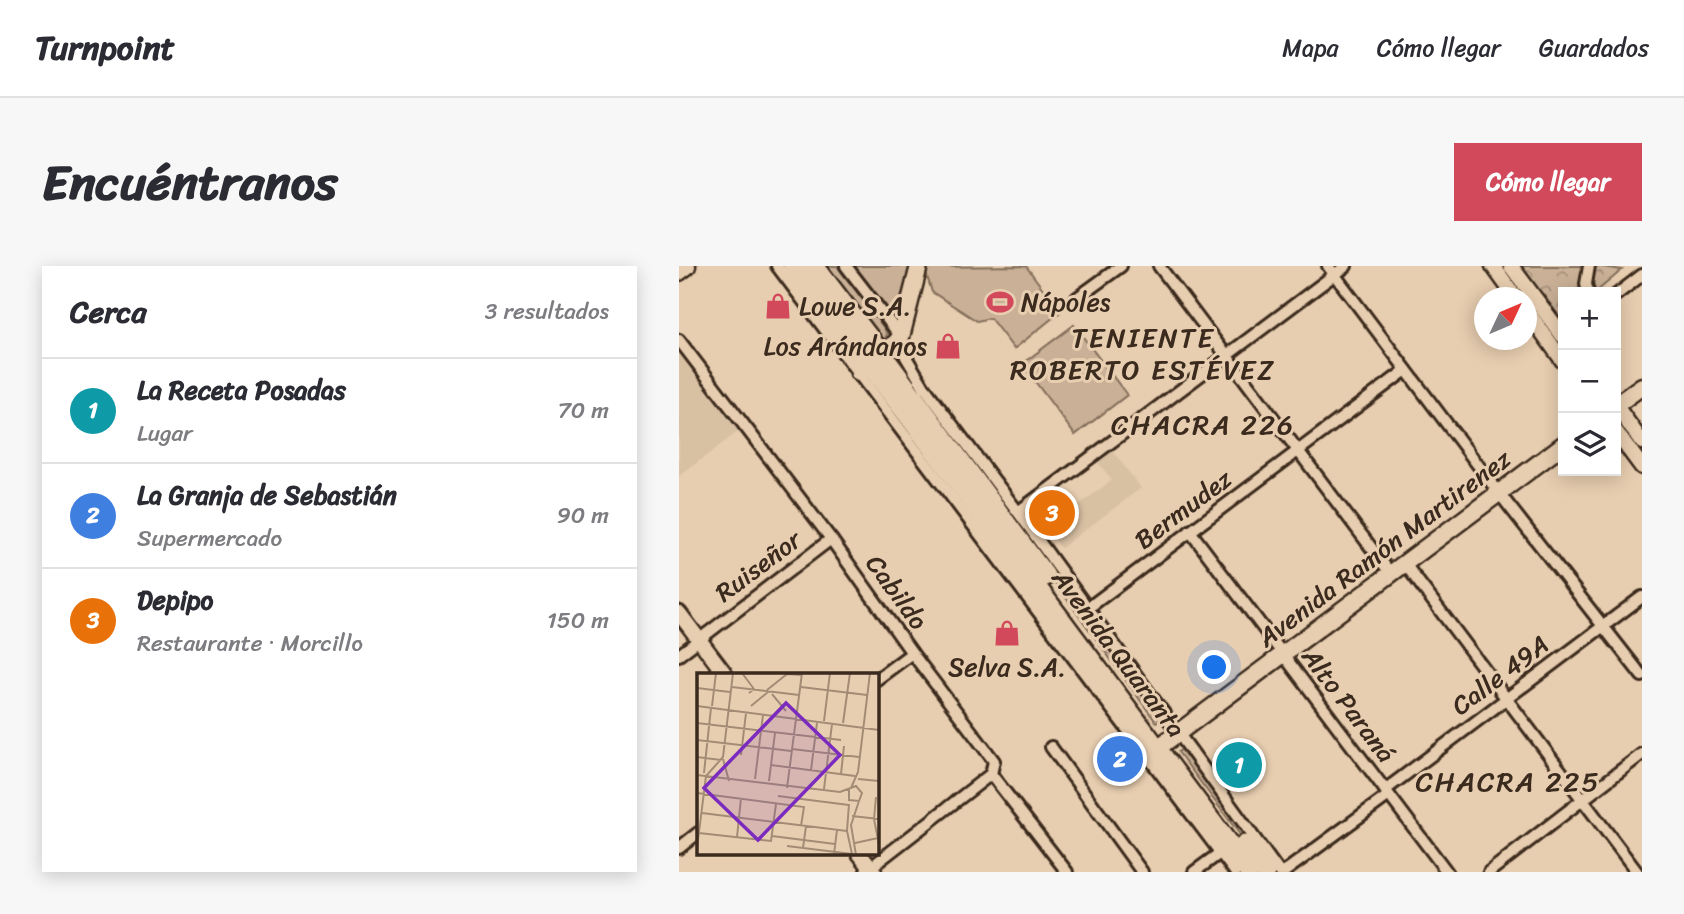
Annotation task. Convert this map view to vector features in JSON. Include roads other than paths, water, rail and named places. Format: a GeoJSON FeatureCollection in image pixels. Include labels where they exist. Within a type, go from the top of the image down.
{"type":"FeatureCollection","features":[{"type":"Feature","properties":{"kind":"highway","name":"Avenida Quaranta"},"geometry":{"type":"LineString","coordinates":[[793,266],[1162,745],[1265,872]]}},
{"type":"Feature","properties":{"kind":"highway","name":"Avenida Quaranta"},"geometry":{"type":"LineString","coordinates":[[814,266],[871,365],[977,483],[1248,872]]}},
{"type":"Feature","properties":{"kind":"highway"},"geometry":{"type":"LineString","coordinates":[[972,451],[977,483]]}},
{"type":"Feature","properties":{"kind":"main road"},"geometry":{"type":"LineString","coordinates":[[679,272],[687,266]]}},
{"type":"Feature","properties":{"kind":"main road"},"geometry":{"type":"LineString","coordinates":[[871,365],[901,337],[919,266]]}},
{"type":"Feature","properties":{"kind":"main road"},"geometry":{"type":"LineString","coordinates":[[1493,266],[1508,287]]}},
{"type":"Feature","properties":{"kind":"main road"},"geometry":{"type":"LineString","coordinates":[[1511,266],[1558,329]]}},
{"type":"Feature","properties":{"kind":"main road"},"geometry":{"type":"LineString","coordinates":[[1537,325],[1558,354]]}},
{"type":"Feature","properties":{"kind":"main road"},"geometry":{"type":"LineString","coordinates":[[1621,402],[1642,386]]}},
{"type":"Feature","properties":{"kind":"main road"},"geometry":{"type":"LineString","coordinates":[[1621,413],[1642,442]]}},
{"type":"Feature","properties":{"kind":"main road"},"geometry":{"type":"LineString","coordinates":[[1621,439],[1642,467]]}},
{"type":"Feature","properties":{"kind":"main road","name":"Avenida Ramón Martirenez"},"geometry":{"type":"LineString","coordinates":[[1162,745],[1558,449]]}},
{"type":"Feature","properties":{"kind":"main road"},"geometry":{"type":"LineString","coordinates":[[679,613],[724,673]]}},
{"type":"Feature","properties":{"kind":"main road"},"geometry":{"type":"LineString","coordinates":[[860,855],[870,871]]}},
{"type":"Feature","properties":{"kind":"street"},"geometry":{"type":"LineString","coordinates":[[777,266],[871,365]]}},
{"type":"Feature","properties":{"kind":"street"},"geometry":{"type":"LineString","coordinates":[[846,266],[901,337],[907,357],[924,387],[1088,608],[1220,853],[1235,872]]}},
{"type":"Feature","properties":{"kind":"street"},"geometry":{"type":"LineString","coordinates":[[1077,298],[1121,266]]}},
{"type":"Feature","properties":{"kind":"street"},"geometry":{"type":"LineString","coordinates":[[1159,266],[1298,450],[1506,699],[1637,872]]}},
{"type":"Feature","properties":{"kind":"street"},"geometry":{"type":"LineString","coordinates":[[1018,512],[1227,355],[1331,270],[1346,266]]}},
{"type":"Feature","properties":{"kind":"street"},"geometry":{"type":"LineString","coordinates":[[1587,287],[1590,266]]}},
{"type":"Feature","properties":{"kind":"street"},"geometry":{"type":"LineString","coordinates":[[1331,270],[1499,493],[1642,676]]}},
{"type":"Feature","properties":{"kind":"street"},"geometry":{"type":"LineString","coordinates":[[1621,291],[1642,275]]}},
{"type":"Feature","properties":{"kind":"street","name":"Cabildo"},"geometry":{"type":"LineString","coordinates":[[679,340],[831,539],[912,653],[994,761],[991,774],[1062,870]]}},
{"type":"Feature","properties":{"kind":"street","name":"Bermudez"},"geometry":{"type":"LineString","coordinates":[[1088,608],[1406,370]]}},
{"type":"Feature","properties":{"kind":"street","name":"Alto Paraná"},"geometry":{"type":"LineString","coordinates":[[1191,531],[1447,872]]}},
{"type":"Feature","properties":{"kind":"street","name":"Ruiseñor"},"geometry":{"type":"LineString","coordinates":[[679,654],[831,539]]}},
{"type":"Feature","properties":{"kind":"street","name":"Calle 49A"},"geometry":{"type":"LineString","coordinates":[[1387,792],[1642,597]]}},
{"type":"Feature","properties":{"kind":"street"},"geometry":{"type":"LineString","coordinates":[[879,678],[912,653]]}},
{"type":"Feature","properties":{"kind":"street"},"geometry":{"type":"LineString","coordinates":[[1162,745],[1281,872],[1387,792]]}},
{"type":"Feature","properties":{"kind":"street"},"geometry":{"type":"LineString","coordinates":[[1051,747],[1142,872]]}},
{"type":"Feature","properties":{"kind":"street"},"geometry":{"type":"LineString","coordinates":[[1489,872],[1642,754]]}},
{"type":"Feature","properties":{"kind":"street"},"geometry":{"type":"LineString","coordinates":[[870,871],[991,774]]}},
{"type":"Feature","properties":{"kind":"street"},"geometry":{"type":"LineString","coordinates":[[679,848],[697,834]]}},
{"type":"Feature","properties":{"kind":"street"},"geometry":{"type":"LineString","coordinates":[[1195,872],[1220,853]]}},
{"type":"Feature","properties":{"kind":"place","name":"Nápoles"},"geometry":{"type":"Point","coordinates":[1000,302]}},
{"type":"Feature","properties":{"kind":"place","name":"Lowe S.A."},"geometry":{"type":"Point","coordinates":[778,306]}},
{"type":"Feature","properties":{"kind":"place","name":"Los Arándanos"},"geometry":{"type":"Point","coordinates":[948,346]}},
{"type":"Feature","properties":{"kind":"place","name":"Depipo"},"geometry":{"type":"Point","coordinates":[1052,513]}},
{"type":"Feature","properties":{"kind":"place","name":"Selva S.A."},"geometry":{"type":"Point","coordinates":[1007,633]}},
{"type":"Feature","properties":{"kind":"place","name":"La Granja de Sebastián"},"geometry":{"type":"Point","coordinates":[1120,759]}},
{"type":"Feature","properties":{"kind":"place","name":"La Receta Posadas"},"geometry":{"type":"Point","coordinates":[1239,765]}},
{"type":"Feature","properties":{"kind":"district","name":"TENIENTE ROBERTO ESTÉVEZ"},"geometry":{"type":"Point","coordinates":[1143,353]}},
{"type":"Feature","properties":{"kind":"district","name":"CHACRA 226"},"geometry":{"type":"Point","coordinates":[1203,424]}},
{"type":"Feature","properties":{"kind":"district","name":"CHACRA 225"},"geometry":{"type":"Point","coordinates":[1508,781]}}]}
